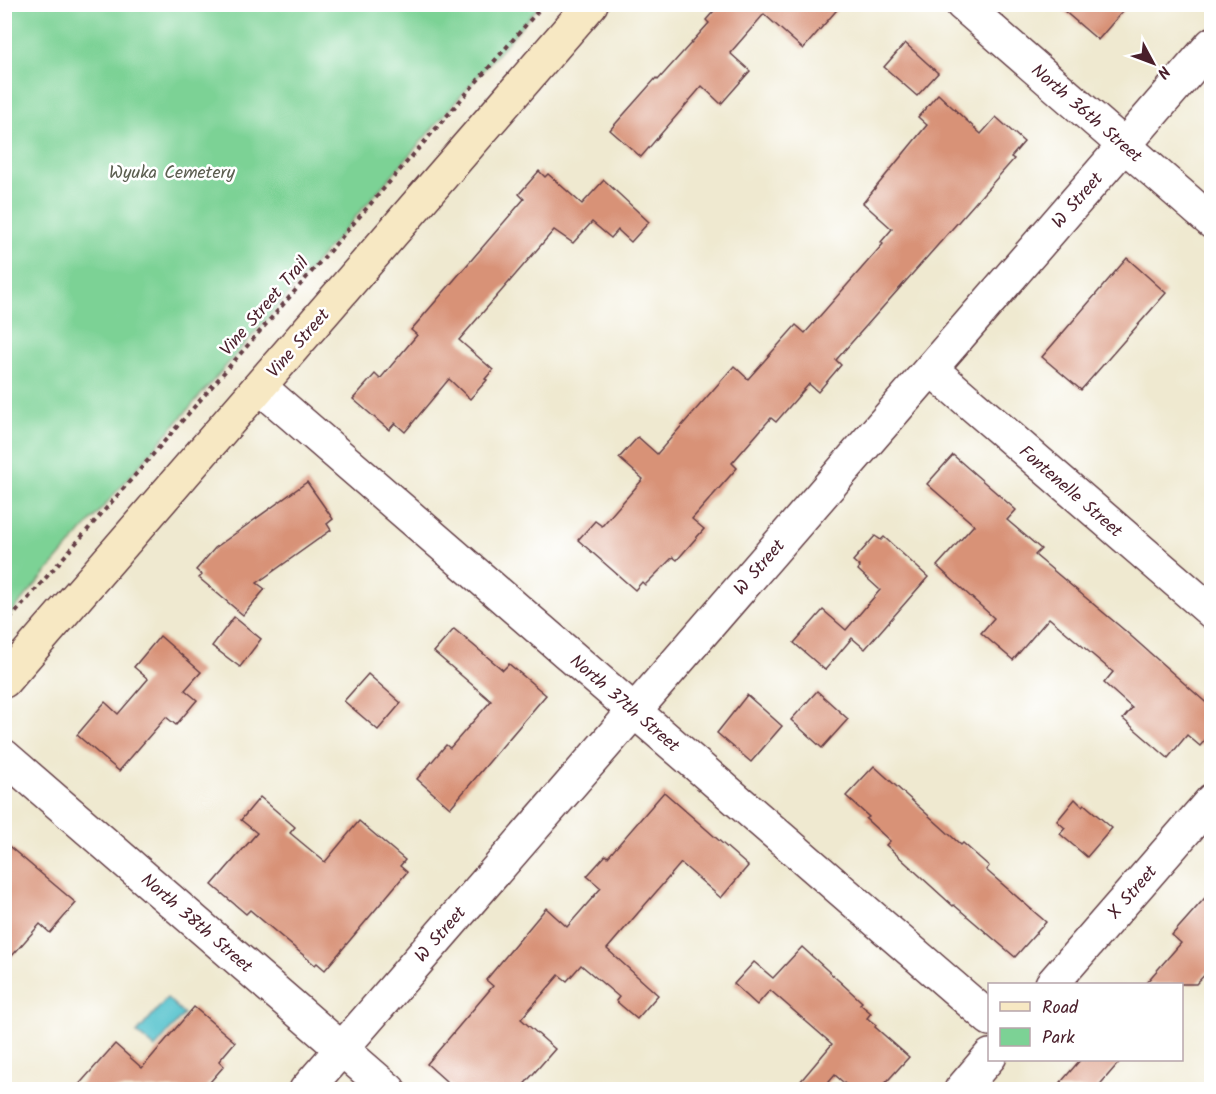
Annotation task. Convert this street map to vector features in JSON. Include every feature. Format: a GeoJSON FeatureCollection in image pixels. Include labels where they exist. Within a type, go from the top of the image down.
{"type":"FeatureCollection","features":[{"type":"Feature","properties":{"kind":"main road","name":"Vine Street"},"geometry":{"type":"LineString","coordinates":[[4,681],[591,4]]}},
{"type":"Feature","properties":{"kind":"street","name":"North 36th Street"},"geometry":{"type":"LineString","coordinates":[[962,4],[1212,222]]}},
{"type":"Feature","properties":{"kind":"street","name":"W Street"},"geometry":{"type":"LineString","coordinates":[[306,1089],[1212,44]]}},
{"type":"Feature","properties":{"kind":"street","name":"Fontenelle Street"},"geometry":{"type":"LineString","coordinates":[[931,369],[1212,612]]}},
{"type":"Feature","properties":{"kind":"street","name":"North 37th Street"},"geometry":{"type":"LineString","coordinates":[[260,387],[988,1017]]}},
{"type":"Feature","properties":{"kind":"street","name":"North 38th Street"},"geometry":{"type":"LineString","coordinates":[[4,756],[389,1089]]}},
{"type":"Feature","properties":{"kind":"street","name":"X Street"},"geometry":{"type":"LineString","coordinates":[[1053,983],[1212,800]]}},
{"type":"Feature","properties":{"kind":"street"},"geometry":{"type":"LineString","coordinates":[[961,1089],[988,1058]]}},
{"type":"Feature","properties":{"kind":"path","name":"Vine Street Trail"},"geometry":{"type":"LineString","coordinates":[[4,626],[544,4]]}},
{"type":"Feature","properties":{"kind":"green space","name":"Wyuka Cemetery"},"geometry":{"type":"Polygon","coordinates":[[[4,5],[540,5],[5,620],[4,5]]]}},
{"type":"Feature","properties":{"kind":"water"},"geometry":{"type":"Polygon","coordinates":[[[167,998],[184,1014],[155,1048],[137,1033],[167,998]]]}},
{"type":"Feature","properties":{"kind":"building"},"geometry":{"type":"Polygon","coordinates":[[[720,4],[842,4],[803,49],[764,14],[730,53],[750,71],[721,104],[702,86],[641,157],[610,130],[709,23],[706,20],[720,4]]]}},
{"type":"Feature","properties":{"kind":"building"},"geometry":{"type":"Polygon","coordinates":[[[1056,4],[1129,4],[1098,40],[1056,4]]]}},
{"type":"Feature","properties":{"kind":"building"},"geometry":{"type":"Polygon","coordinates":[[[905,43],[938,73],[917,96],[884,67],[905,43]]]}},
{"type":"Feature","properties":{"kind":"building"},"geometry":{"type":"Polygon","coordinates":[[[938,94],[981,134],[996,117],[1024,142],[1011,157],[1014,159],[836,360],[841,365],[818,392],[809,384],[776,422],[771,418],[732,463],[737,468],[692,519],[704,529],[677,560],[673,557],[645,585],[642,582],[635,590],[578,540],[595,521],[602,526],[643,479],[619,458],[638,437],[657,454],[734,366],[748,379],[796,325],[805,333],[883,244],[881,242],[892,229],[863,203],[927,125],[918,117],[938,94]]]}},
{"type":"Feature","properties":{"kind":"building"},"geometry":{"type":"Polygon","coordinates":[[[539,171],[545,177],[548,174],[582,204],[604,180],[649,222],[631,242],[618,230],[611,238],[592,222],[573,243],[554,230],[459,340],[493,370],[485,379],[487,380],[470,399],[449,379],[405,432],[395,423],[389,430],[353,399],[375,374],[380,379],[417,335],[411,330],[524,199],[519,194],[539,171]]]}},
{"type":"Feature","properties":{"kind":"building"},"geometry":{"type":"Polygon","coordinates":[[[1127,258],[1166,293],[1081,390],[1042,357],[1127,258]]]}},
{"type":"Feature","properties":{"kind":"building"},"geometry":{"type":"Polygon","coordinates":[[[953,455],[1016,510],[1007,520],[1041,549],[1035,555],[1212,708],[1212,732],[1200,746],[1187,735],[1168,758],[1123,719],[1132,708],[1104,683],[1113,672],[1049,618],[1013,660],[981,633],[994,618],[937,566],[974,525],[927,484],[953,455]]]}},
{"type":"Feature","properties":{"kind":"building"},"geometry":{"type":"Polygon","coordinates":[[[307,482],[333,519],[327,524],[331,530],[257,583],[265,589],[243,615],[199,578],[202,575],[196,570],[215,548],[307,482]]]}},
{"type":"Feature","properties":{"kind":"building"},"geometry":{"type":"Polygon","coordinates":[[[875,536],[881,540],[884,537],[928,577],[865,649],[852,638],[825,670],[794,643],[823,610],[846,630],[880,590],[858,570],[860,567],[853,561],[875,536]]]}},
{"type":"Feature","properties":{"kind":"building"},"geometry":{"type":"Polygon","coordinates":[[[234,617],[261,639],[240,667],[212,646],[234,617]]]}},
{"type":"Feature","properties":{"kind":"building"},"geometry":{"type":"Polygon","coordinates":[[[454,629],[503,670],[509,664],[546,695],[450,808],[417,779],[446,745],[450,748],[491,701],[434,652],[454,629]]]}},
{"type":"Feature","properties":{"kind":"building"},"geometry":{"type":"Polygon","coordinates":[[[160,636],[201,672],[185,690],[197,700],[176,725],[166,717],[119,771],[77,735],[105,702],[118,714],[148,679],[134,667],[160,636]]]}},
{"type":"Feature","properties":{"kind":"building"},"geometry":{"type":"Polygon","coordinates":[[[368,674],[401,703],[378,730],[344,701],[368,674]]]}},
{"type":"Feature","properties":{"kind":"building"},"geometry":{"type":"Polygon","coordinates":[[[817,691],[848,719],[822,748],[791,720],[817,691]]]}},
{"type":"Feature","properties":{"kind":"building"},"geometry":{"type":"Polygon","coordinates":[[[747,695],[782,726],[751,762],[717,733],[747,695]]]}},
{"type":"Feature","properties":{"kind":"building"},"geometry":{"type":"Polygon","coordinates":[[[874,766],[961,845],[963,843],[989,866],[986,870],[1046,922],[1015,957],[953,906],[886,845],[890,841],[846,796],[874,766]]]}},
{"type":"Feature","properties":{"kind":"building"},"geometry":{"type":"Polygon","coordinates":[[[664,792],[748,866],[721,898],[681,863],[607,949],[658,995],[637,1019],[616,1001],[619,997],[581,965],[567,981],[559,975],[521,1019],[555,1049],[520,1089],[455,1089],[427,1064],[493,986],[486,980],[546,908],[567,927],[601,888],[587,876],[606,855],[608,857],[664,792]]]}},
{"type":"Feature","properties":{"kind":"building"},"geometry":{"type":"Polygon","coordinates":[[[260,797],[295,827],[290,833],[325,862],[359,821],[405,860],[400,866],[407,872],[325,970],[317,963],[315,965],[250,910],[246,914],[212,885],[257,833],[241,820],[260,797]]]}},
{"type":"Feature","properties":{"kind":"building"},"geometry":{"type":"Polygon","coordinates":[[[1075,799],[1112,828],[1087,857],[1060,834],[1065,828],[1057,821],[1075,799]]]}},
{"type":"Feature","properties":{"kind":"building"},"geometry":{"type":"Polygon","coordinates":[[[4,842],[76,903],[50,933],[40,924],[4,965],[4,842]]]}},
{"type":"Feature","properties":{"kind":"building"},"geometry":{"type":"Polygon","coordinates":[[[1212,890],[1212,967],[1196,984],[1146,983],[1181,943],[1172,935],[1212,890]]]}},
{"type":"Feature","properties":{"kind":"building"},"geometry":{"type":"Polygon","coordinates":[[[802,947],[862,1002],[860,1004],[871,1013],[867,1018],[909,1057],[880,1089],[851,1089],[835,1075],[823,1089],[794,1089],[832,1044],[770,990],[757,1005],[734,984],[754,962],[773,978],[802,947]]]}},
{"type":"Feature","properties":{"kind":"building"},"geometry":{"type":"Polygon","coordinates":[[[194,1007],[235,1042],[219,1061],[224,1066],[204,1089],[75,1089],[115,1044],[142,1068],[194,1007]]]}},
{"type":"Feature","properties":{"kind":"building"},"geometry":{"type":"Polygon","coordinates":[[[1079,1061],[1120,1061],[1096,1089],[1055,1089],[1079,1061]]]}}]}
